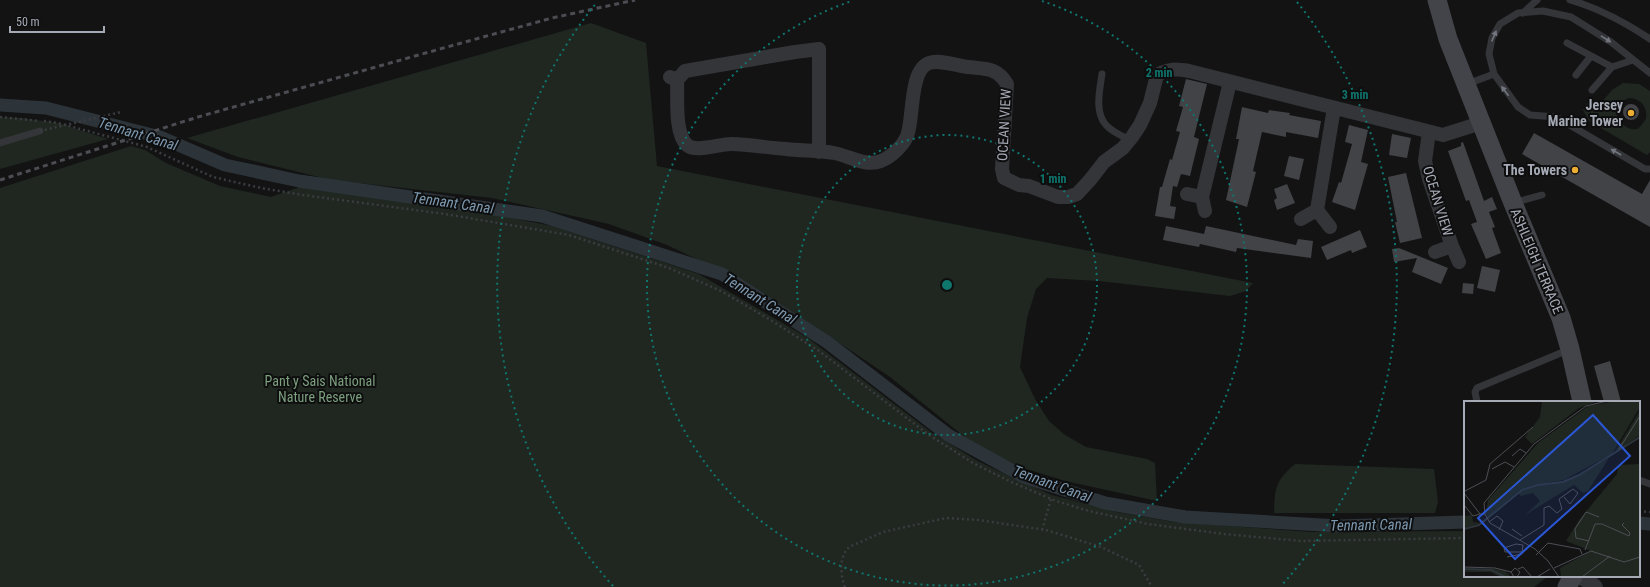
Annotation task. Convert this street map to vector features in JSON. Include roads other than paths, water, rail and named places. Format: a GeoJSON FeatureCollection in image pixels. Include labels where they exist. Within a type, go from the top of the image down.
{"type":"FeatureCollection","features":[{"type":"Feature","properties":{"kind":"main road","name":"ASHLEIGH TERRACE"},"geometry":{"type":"LineString","coordinates":[[1437,0],[1448,40],[1561,318],[1570,349],[1582,401]]}},
{"type":"Feature","properties":{"kind":"main road"},"geometry":{"type":"LineString","coordinates":[[1567,587],[1572,577]]}},
{"type":"Feature","properties":{"kind":"street","name":"OCEAN VIEW"},"geometry":{"type":"LineString","coordinates":[[819,152],[819,49],[686,71],[673,79],[679,129],[682,138],[688,146],[695,149],[730,144],[759,145],[784,149],[819,152],[834,153],[860,161],[870,162],[881,161],[892,154],[901,145],[907,135],[918,77],[922,67],[930,62],[988,69],[1003,77],[1007,84],[1002,168],[1004,178],[1019,185],[1029,186],[1058,197],[1068,197],[1076,194],[1104,162],[1123,148],[1140,125],[1150,103],[1157,75],[1161,72],[1174,68],[1443,135],[1481,123]]}},
{"type":"Feature","properties":{"kind":"street"},"geometry":{"type":"LineString","coordinates":[[1205,211],[1202,197],[1230,82]]}},
{"type":"Feature","properties":{"kind":"street"},"geometry":{"type":"LineString","coordinates":[[1330,228],[1317,210],[1334,108]]}},
{"type":"Feature","properties":{"kind":"street","name":"OCEAN VIEW"},"geometry":{"type":"LineString","coordinates":[[1429,132],[1425,160],[1429,179],[1459,262]]}},
{"type":"Feature","properties":{"kind":"street"},"geometry":{"type":"LineString","coordinates":[[1187,194],[1202,197]]}},
{"type":"Feature","properties":{"kind":"street"},"geometry":{"type":"LineString","coordinates":[[1301,219],[1317,210]]}},
{"type":"Feature","properties":{"kind":"street","name":"OCEAN VIEW"},"geometry":{"type":"LineString","coordinates":[[1435,252],[1452,246]]}},
{"type":"Feature","properties":{"kind":"street"},"geometry":{"type":"LineString","coordinates":[[1578,577],[1594,584],[1596,587]]}},
{"type":"Feature","properties":{"kind":"lane"},"geometry":{"type":"LineString","coordinates":[[1522,13],[1537,0]]}},
{"type":"Feature","properties":{"kind":"lane"},"geometry":{"type":"LineString","coordinates":[[1570,0],[1580,3],[1632,28],[1650,39]]}},
{"type":"Feature","properties":{"kind":"lane"},"geometry":{"type":"LineString","coordinates":[[1650,73],[1611,42],[1571,18],[1543,11],[1518,13],[1500,24],[1492,38],[1489,54],[1494,74],[1518,107],[1530,115],[1556,117],[1645,169],[1650,169]]}},
{"type":"Feature","properties":{"kind":"lane"},"geometry":{"type":"LineString","coordinates":[[1567,44],[1612,67]]}},
{"type":"Feature","properties":{"kind":"lane"},"geometry":{"type":"LineString","coordinates":[[1576,75],[1591,56]]}},
{"type":"Feature","properties":{"kind":"lane"},"geometry":{"type":"LineString","coordinates":[[1592,90],[1612,67],[1633,60]]}},
{"type":"Feature","properties":{"kind":"lane"},"geometry":{"type":"LineString","coordinates":[[1102,74],[1099,104],[1103,120],[1110,128],[1130,140]]}},
{"type":"Feature","properties":{"kind":"lane"},"geometry":{"type":"LineString","coordinates":[[1466,85],[1494,74]]}},
{"type":"Feature","properties":{"kind":"lane"},"geometry":{"type":"LineString","coordinates":[[0,143],[40,131]]}},
{"type":"Feature","properties":{"kind":"lane"},"geometry":{"type":"LineString","coordinates":[[1513,203],[1542,196]]}},
{"type":"Feature","properties":{"kind":"lane"},"geometry":{"type":"LineString","coordinates":[[1477,401],[1475,392],[1477,388],[1570,349]]}},
{"type":"Feature","properties":{"kind":"lane"},"geometry":{"type":"LineString","coordinates":[[1640,480],[1650,484]]}},
{"type":"Feature","properties":{"kind":"waterway","name":"Tennant Canal"},"geometry":{"type":"LineString","coordinates":[[0,105],[46,108],[160,137],[225,165],[299,181],[542,216],[722,274],[827,342],[948,435],[1024,477],[1105,503],[1185,517],[1339,526],[1464,522]]}},
{"type":"Feature","properties":{"kind":"waterway","name":"Tennant Canal"},"geometry":{"type":"LineString","coordinates":[[1640,523],[1650,524]]}},
{"type":"Feature","properties":{"kind":"railway"},"geometry":{"type":"LineString","coordinates":[[0,180],[198,117],[552,18],[635,0]]}},
{"type":"Feature","properties":{"kind":"place","name":"Jersey Marine Tower"},"geometry":{"type":"Point","coordinates":[1631,113]}},
{"type":"Feature","properties":{"kind":"place","name":"The Towers"},"geometry":{"type":"Point","coordinates":[1575,170]}},
{"type":"Feature","properties":{"kind":"park label","name":"Pant y Sais National Nature Reserve"},"geometry":{"type":"Point","coordinates":[320,390]}}]}
